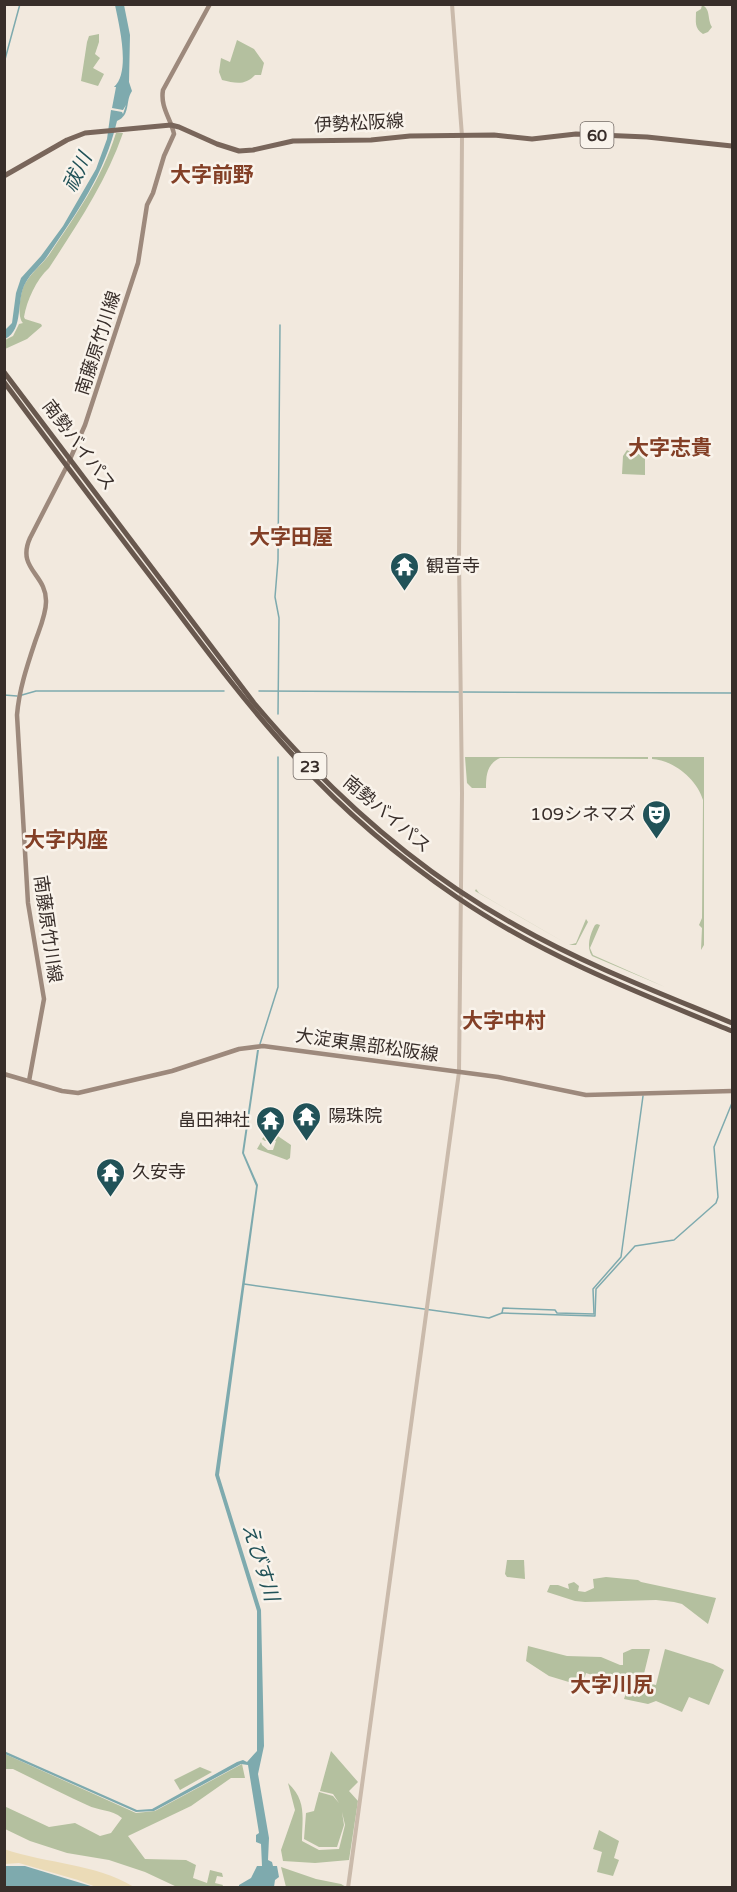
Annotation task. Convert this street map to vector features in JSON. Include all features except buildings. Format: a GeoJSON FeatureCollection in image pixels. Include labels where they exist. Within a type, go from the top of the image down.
{"type":"FeatureCollection","features":[{"type":"Feature","properties":{"kind":"highway","name":"南勢バイパス"},"geometry":{"type":"LineString","coordinates":[[4,372],[255,703],[331,788],[374,827],[460,890],[506,920],[560,949],[732,1023]]}},
{"type":"Feature","properties":{"kind":"highway","name":"南勢バイパス"},"geometry":{"type":"LineString","coordinates":[[4,382],[232,683],[293,755],[371,832],[460,900],[510,930],[556,955],[732,1031]]}},
{"type":"Feature","properties":{"kind":"main road","name":"南藤原竹川線"},"geometry":{"type":"LineString","coordinates":[[29,1081],[44,999],[28,903],[16,715],[19,695],[46,604],[42,584],[29,567],[27,544],[85,425],[138,263],[147,205],[164,156],[174,138],[174,131],[164,106],[163,90],[210,4]]}},
{"type":"Feature","properties":{"kind":"main road","name":"伊勢松阪線"},"geometry":{"type":"LineString","coordinates":[[4,176],[67,140],[86,133],[171,125],[239,151],[293,141],[494,135],[532,139],[576,134],[647,136],[732,146]]}},
{"type":"Feature","properties":{"kind":"main road","name":"大淀東黒部松阪線"},"geometry":{"type":"LineString","coordinates":[[4,1074],[62,1092],[86,1092],[172,1071],[239,1049],[263,1046],[498,1077],[586,1095],[732,1091]]}},
{"type":"Feature","properties":{"kind":"street"},"geometry":{"type":"LineString","coordinates":[[348,1887],[459,1072],[462,793],[460,692],[462,136],[452,4]]}},
{"type":"Feature","properties":{"kind":"green space"},"geometry":{"type":"Polygon","coordinates":[[[702,5],[707,9],[712,27],[703,34],[696,22],[696,12],[701,9],[702,5]]]}},
{"type":"Feature","properties":{"kind":"green space"},"geometry":{"type":"Polygon","coordinates":[[[99,34],[95,54],[100,58],[93,68],[104,74],[98,86],[81,81],[89,36],[99,34]]]}},
{"type":"Feature","properties":{"kind":"green space"},"geometry":{"type":"Polygon","coordinates":[[[237,40],[254,49],[264,63],[261,75],[255,75],[240,83],[222,80],[219,72],[221,58],[230,62],[237,40]]]}},
{"type":"Feature","properties":{"kind":"green space"},"geometry":{"type":"Polygon","coordinates":[[[116,133],[123,133],[108,169],[70,236],[36,284],[27,304],[25,319],[42,326],[27,339],[5,349],[5,340],[13,336],[19,324],[23,323],[20,306],[25,283],[49,255],[87,197],[103,167],[116,133]]]}},
{"type":"Feature","properties":{"kind":"green space"},"geometry":{"type":"Polygon","coordinates":[[[627,450],[634,454],[645,454],[645,475],[622,474],[623,456],[627,450]]]}},
{"type":"Feature","properties":{"kind":"green space"},"geometry":{"type":"Polygon","coordinates":[[[465,757],[648,757],[648,759],[500,758],[492,763],[488,770],[486,788],[472,788],[467,783],[465,757]]]}},
{"type":"Feature","properties":{"kind":"green space"},"geometry":{"type":"Polygon","coordinates":[[[652,757],[704,757],[704,945],[701,950],[702,928],[699,925],[702,918],[703,800],[690,778],[683,772],[668,763],[652,759],[652,757]]]}},
{"type":"Feature","properties":{"kind":"green space"},"geometry":{"type":"Polygon","coordinates":[[[586,919],[588,922],[576,945],[569,945],[576,943],[586,919]]]}},
{"type":"Feature","properties":{"kind":"green space"},"geometry":{"type":"Polygon","coordinates":[[[597,924],[600,925],[590,948],[593,955],[665,987],[592,956],[589,949],[589,941],[597,924]]]}},
{"type":"Feature","properties":{"kind":"green space"},"geometry":{"type":"Polygon","coordinates":[[[269,1130],[291,1145],[290,1158],[287,1160],[257,1149],[261,1142],[268,1150],[273,1150],[276,1141],[262,1139],[269,1130]]]}},
{"type":"Feature","properties":{"kind":"green space"},"geometry":{"type":"Polygon","coordinates":[[[507,1560],[524,1560],[525,1579],[507,1577],[505,1574],[507,1560]]]}},
{"type":"Feature","properties":{"kind":"green space"},"geometry":{"type":"Polygon","coordinates":[[[606,1577],[638,1580],[716,1598],[708,1624],[682,1604],[674,1602],[656,1600],[585,1602],[547,1592],[550,1585],[569,1589],[568,1584],[574,1582],[579,1586],[578,1591],[585,1592],[594,1588],[593,1579],[606,1577]]]}},
{"type":"Feature","properties":{"kind":"green space"},"geometry":{"type":"Polygon","coordinates":[[[528,1646],[567,1656],[601,1657],[620,1665],[623,1665],[623,1653],[632,1649],[650,1649],[642,1682],[656,1685],[665,1649],[713,1664],[724,1670],[709,1705],[689,1697],[682,1712],[656,1701],[648,1704],[624,1699],[628,1687],[586,1673],[582,1686],[549,1676],[526,1661],[528,1646]]]}},
{"type":"Feature","properties":{"kind":"green space"},"geometry":{"type":"Polygon","coordinates":[[[331,1751],[358,1782],[349,1791],[358,1801],[349,1860],[315,1863],[283,1861],[281,1850],[295,1810],[288,1783],[301,1803],[302,1841],[319,1850],[339,1849],[345,1825],[342,1812],[344,1825],[337,1847],[319,1847],[304,1839],[306,1813],[314,1811],[319,1792],[333,1796],[339,1803],[333,1794],[320,1791],[331,1751]]]}},
{"type":"Feature","properties":{"kind":"green space"},"geometry":{"type":"Polygon","coordinates":[[[5,1754],[136,1813],[155,1811],[242,1764],[245,1778],[231,1778],[191,1806],[128,1836],[145,1859],[186,1860],[196,1865],[193,1878],[207,1883],[210,1870],[222,1873],[223,1877],[217,1876],[215,1883],[223,1885],[222,1887],[177,1887],[145,1872],[109,1860],[67,1853],[30,1841],[5,1829],[4,1806],[49,1827],[75,1823],[100,1836],[111,1833],[122,1818],[114,1813],[87,1805],[13,1769],[5,1769],[5,1754]]]}},
{"type":"Feature","properties":{"kind":"green space"},"geometry":{"type":"Polygon","coordinates":[[[200,1767],[212,1772],[180,1790],[174,1780],[200,1767]]]}},
{"type":"Feature","properties":{"kind":"green space"},"geometry":{"type":"Polygon","coordinates":[[[599,1830],[619,1841],[614,1858],[619,1860],[613,1876],[597,1872],[602,1852],[593,1849],[599,1830]]]}},
{"type":"Feature","properties":{"kind":"green space"},"geometry":{"type":"Polygon","coordinates":[[[281,1867],[316,1879],[341,1884],[346,1887],[286,1887],[281,1867]]]}},
{"type":"Feature","properties":{"kind":"sand"},"geometry":{"type":"Polygon","coordinates":[[[4,1849],[87,1868],[134,1887],[96,1887],[19,1863],[5,1864],[4,1849]]]}},
{"type":"Feature","properties":{"kind":"water"},"geometry":{"type":"Polygon","coordinates":[[[115,5],[124,5],[130,35],[129,82],[132,91],[126,112],[117,121],[105,159],[88,193],[46,258],[26,282],[21,297],[18,321],[11,334],[5,339],[5,330],[12,323],[16,293],[21,278],[63,226],[96,169],[107,139],[111,110],[123,114],[126,105],[123,110],[112,108],[116,87],[114,87],[122,71],[123,60],[115,5]]]}},
{"type":"Feature","properties":{"kind":"water"},"geometry":{"type":"Polygon","coordinates":[[[257,1050],[259,1050],[244,1153],[258,1185],[219,1475],[261,1610],[264,1746],[258,1774],[269,1838],[268,1860],[273,1866],[277,1866],[279,1877],[275,1880],[274,1887],[239,1888],[239,1885],[251,1878],[257,1866],[262,1866],[261,1844],[256,1842],[256,1835],[259,1833],[248,1765],[241,1764],[154,1811],[136,1812],[5,1754],[4,1751],[137,1810],[152,1809],[237,1762],[243,1760],[247,1762],[257,1751],[257,1611],[215,1475],[256,1186],[242,1153],[257,1050]]]}},
{"type":"Feature","properties":{"kind":"water"},"geometry":{"type":"Polygon","coordinates":[[[5,1866],[25,1866],[94,1887],[5,1887],[5,1866]]]}},
{"type":"Feature","properties":{"kind":"waterway"},"geometry":{"type":"LineString","coordinates":[[4,63],[20,4]]}},
{"type":"Feature","properties":{"kind":"waterway"},"geometry":{"type":"LineString","coordinates":[[278,714],[279,618],[275,597],[278,560],[280,325]]}},
{"type":"Feature","properties":{"kind":"waterway"},"geometry":{"type":"LineString","coordinates":[[22,695],[36,691],[224,691]]}},
{"type":"Feature","properties":{"kind":"waterway"},"geometry":{"type":"LineString","coordinates":[[259,691],[459,692]]}},
{"type":"Feature","properties":{"kind":"waterway"},"geometry":{"type":"LineString","coordinates":[[463,692],[732,693]]}},
{"type":"Feature","properties":{"kind":"waterway"},"geometry":{"type":"LineString","coordinates":[[4,695],[17,696]]}},
{"type":"Feature","properties":{"kind":"waterway"},"geometry":{"type":"LineString","coordinates":[[260,1044],[278,987],[278,757]]}},
{"type":"Feature","properties":{"kind":"waterway"},"geometry":{"type":"LineString","coordinates":[[732,954],[732,961]]}},
{"type":"Feature","properties":{"kind":"waterway"},"geometry":{"type":"LineString","coordinates":[[244,1284],[489,1318],[502,1313],[503,1308],[594,1314],[593,1289],[621,1257],[643,1096]]}},
{"type":"Feature","properties":{"kind":"waterway"},"geometry":{"type":"LineString","coordinates":[[502,1313],[595,1316],[596,1289],[635,1246],[674,1240],[716,1203],[718,1197],[714,1147],[732,1103]]}},
{"type":"Feature","properties":{"kind":"place","name":"観音寺"},"geometry":{"type":"Point","coordinates":[405,592]}},
{"type":"Feature","properties":{"kind":"place","name":"109シネマズ"},"geometry":{"type":"Point","coordinates":[657,840]}},
{"type":"Feature","properties":{"kind":"place","name":"陽珠院"},"geometry":{"type":"Point","coordinates":[307,1142]}},
{"type":"Feature","properties":{"kind":"place","name":"畠田神社"},"geometry":{"type":"Point","coordinates":[271,1146]}},
{"type":"Feature","properties":{"kind":"place","name":"久安寺"},"geometry":{"type":"Point","coordinates":[111,1198]}},
{"type":"Feature","properties":{"kind":"district","name":"大字前野"},"geometry":{"type":"Point","coordinates":[212,175]}},
{"type":"Feature","properties":{"kind":"district","name":"大字志貴"},"geometry":{"type":"Point","coordinates":[670,448]}},
{"type":"Feature","properties":{"kind":"district","name":"大字田屋"},"geometry":{"type":"Point","coordinates":[291,537]}},
{"type":"Feature","properties":{"kind":"district","name":"大字内座"},"geometry":{"type":"Point","coordinates":[66,840]}},
{"type":"Feature","properties":{"kind":"district","name":"大字中村"},"geometry":{"type":"Point","coordinates":[504,1021]}},
{"type":"Feature","properties":{"kind":"district","name":"大字川尻"},"geometry":{"type":"Point","coordinates":[612,1685]}},
{"type":"Feature","properties":{"kind":"water label","name":"祓川"},"geometry":{"type":"Point","coordinates":[77,172]}},
{"type":"Feature","properties":{"kind":"water label","name":"えびす川"},"geometry":{"type":"Point","coordinates":[261,1562]}}]}
